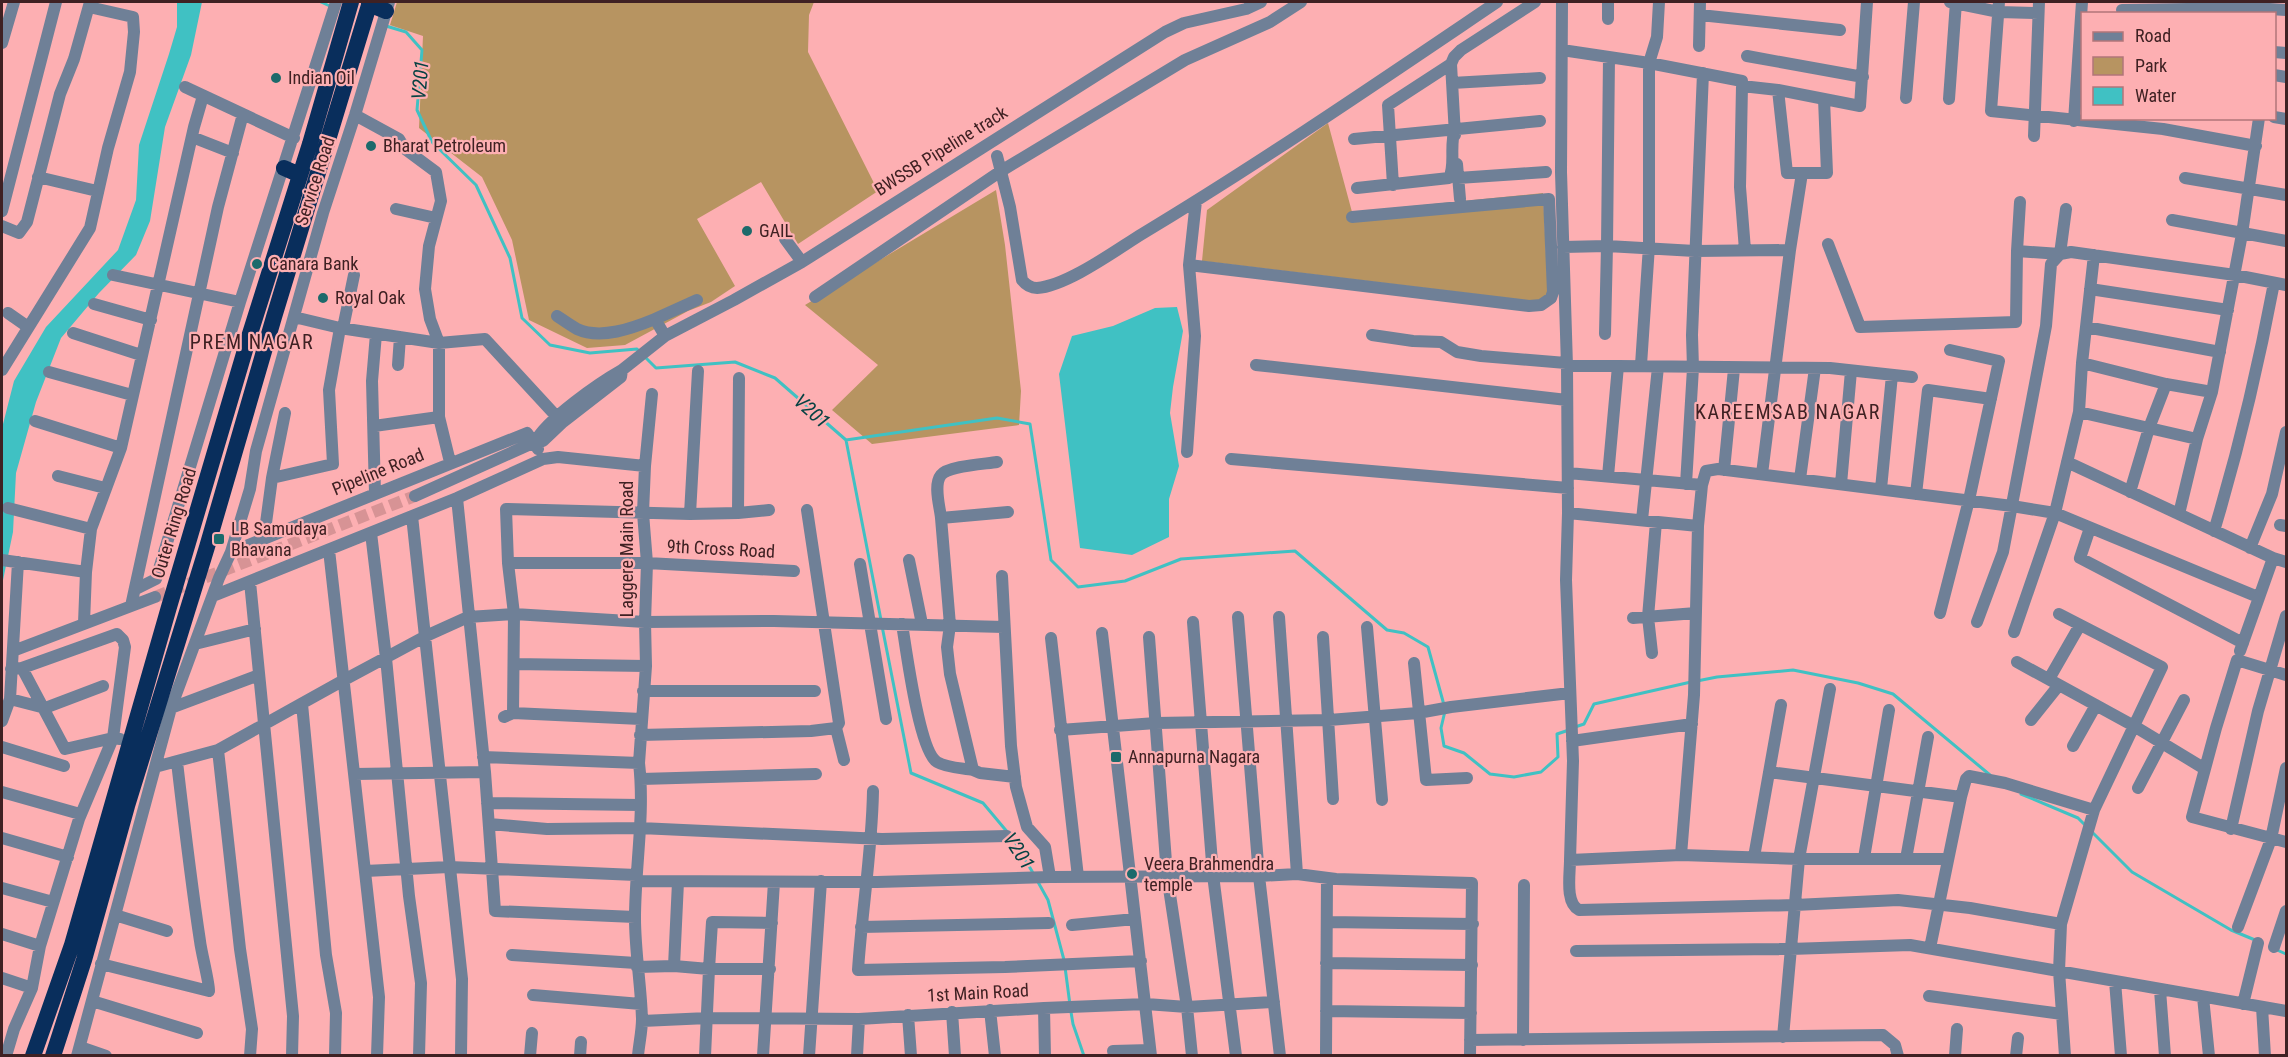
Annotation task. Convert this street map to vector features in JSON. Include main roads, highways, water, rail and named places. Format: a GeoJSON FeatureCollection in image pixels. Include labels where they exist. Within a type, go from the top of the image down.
{"type":"FeatureCollection","features":[{"type":"Feature","properties":{"kind":"highway","name":"Outer Ring Road"},"geometry":{"type":"LineString","coordinates":[[33,1056],[72,945],[121,740],[300,175],[341,7]]}},
{"type":"Feature","properties":{"kind":"highway"},"geometry":{"type":"LineString","coordinates":[[53,1056],[165,706],[315,210],[367,11],[385,15]]}},
{"type":"Feature","properties":{"kind":"highway"},"geometry":{"type":"LineString","coordinates":[[284,168],[300,175]]}},
{"type":"Feature","properties":{"kind":"water"},"geometry":{"type":"Polygon","coordinates":[[[177,2],[202,2],[191,55],[165,127],[150,221],[136,255],[99,293],[61,338],[36,402],[16,473],[13,532],[2,585],[2,428],[14,381],[46,327],[118,250],[136,200],[139,145],[177,27],[177,2]]]}},
{"type":"Feature","properties":{"kind":"water"},"geometry":{"type":"Polygon","coordinates":[[[1177,307],[1183,331],[1170,413],[1179,466],[1169,499],[1169,537],[1132,555],[1080,548],[1059,374],[1072,336],[1113,326],[1155,308],[1177,307]]]}},
{"type":"Feature","properties":{"kind":"waterway","name":"V201"},"geometry":{"type":"LineString","coordinates":[[321,2],[332,7]]}},
{"type":"Feature","properties":{"kind":"waterway","name":"V201"},"geometry":{"type":"LineString","coordinates":[[386,26],[406,32],[422,50],[417,110],[432,142],[476,185],[510,258],[522,318],[550,345],[590,353],[637,349],[639,351]]}},
{"type":"Feature","properties":{"kind":"waterway","name":"V201"},"geometry":{"type":"LineString","coordinates":[[644,356],[656,368],[735,362],[775,378],[846,440],[881,620]]}},
{"type":"Feature","properties":{"kind":"waterway"},"geometry":{"type":"LineString","coordinates":[[846,440],[997,418],[1030,424],[1051,560],[1078,587],[1125,581],[1181,559],[1295,551],[1387,630],[1404,633],[1428,647],[1444,705]]}},
{"type":"Feature","properties":{"kind":"waterway","name":"V201"},"geometry":{"type":"LineString","coordinates":[[882,626],[911,773],[983,803],[1014,840],[1033,873]]}},
{"type":"Feature","properties":{"kind":"waterway"},"geometry":{"type":"LineString","coordinates":[[1697,681],[1793,670],[1858,683],[1893,694],[1990,775]]}},
{"type":"Feature","properties":{"kind":"waterway"},"geometry":{"type":"LineString","coordinates":[[1575,727],[1584,724],[1594,704],[1691,682]]}},
{"type":"Feature","properties":{"kind":"waterway"},"geometry":{"type":"LineString","coordinates":[[1445,711],[1441,728],[1444,746],[1464,753],[1490,774],[1514,777],[1541,772],[1558,757],[1557,734],[1569,730]]}},
{"type":"Feature","properties":{"kind":"waterway"},"geometry":{"type":"LineString","coordinates":[[2021,794],[2078,818],[2085,825]]}},
{"type":"Feature","properties":{"kind":"waterway"},"geometry":{"type":"LineString","coordinates":[[2092,832],[2132,872],[2231,930],[2255,940]]}},
{"type":"Feature","properties":{"kind":"waterway","name":"V201"},"geometry":{"type":"LineString","coordinates":[[1038,882],[1048,900],[1064,960]]}},
{"type":"Feature","properties":{"kind":"waterway"},"geometry":{"type":"LineString","coordinates":[[2277,950],[2286,954]]}},
{"type":"Feature","properties":{"kind":"waterway","name":"V201"},"geometry":{"type":"LineString","coordinates":[[1065,967],[1070,1005]]}},
{"type":"Feature","properties":{"kind":"waterway","name":"V201"},"geometry":{"type":"LineString","coordinates":[[1071,1012],[1084,1056]]}},
{"type":"Feature","properties":{"kind":"tunnel"},"geometry":{"type":"LineString","coordinates":[[155,597],[415,496]]}},
{"type":"Feature","properties":{"kind":"place","name":"Indian Oil"},"geometry":{"type":"Point","coordinates":[276,78]}},
{"type":"Feature","properties":{"kind":"place","name":"Bharat Petroleum"},"geometry":{"type":"Point","coordinates":[371,146]}},
{"type":"Feature","properties":{"kind":"place","name":"GAIL"},"geometry":{"type":"Point","coordinates":[747,231]}},
{"type":"Feature","properties":{"kind":"place","name":"Canara Bank"},"geometry":{"type":"Point","coordinates":[257,264]}},
{"type":"Feature","properties":{"kind":"place","name":"Royal Oak"},"geometry":{"type":"Point","coordinates":[323,298]}},
{"type":"Feature","properties":{"kind":"place","name":"LB Samudaya Bhavana"},"geometry":{"type":"Point","coordinates":[219,539]}},
{"type":"Feature","properties":{"kind":"place","name":"Annapurna Nagara"},"geometry":{"type":"Point","coordinates":[1116,757]}},
{"type":"Feature","properties":{"kind":"place","name":"Veera Brahmendra temple"},"geometry":{"type":"Point","coordinates":[1132,874]}},
{"type":"Feature","properties":{"kind":"district","name":"PREM NAGAR"},"geometry":{"type":"Point","coordinates":[252,342]}},
{"type":"Feature","properties":{"kind":"district","name":"KAREEMSAB NAGAR"},"geometry":{"type":"Point","coordinates":[1788,412]}}]}
